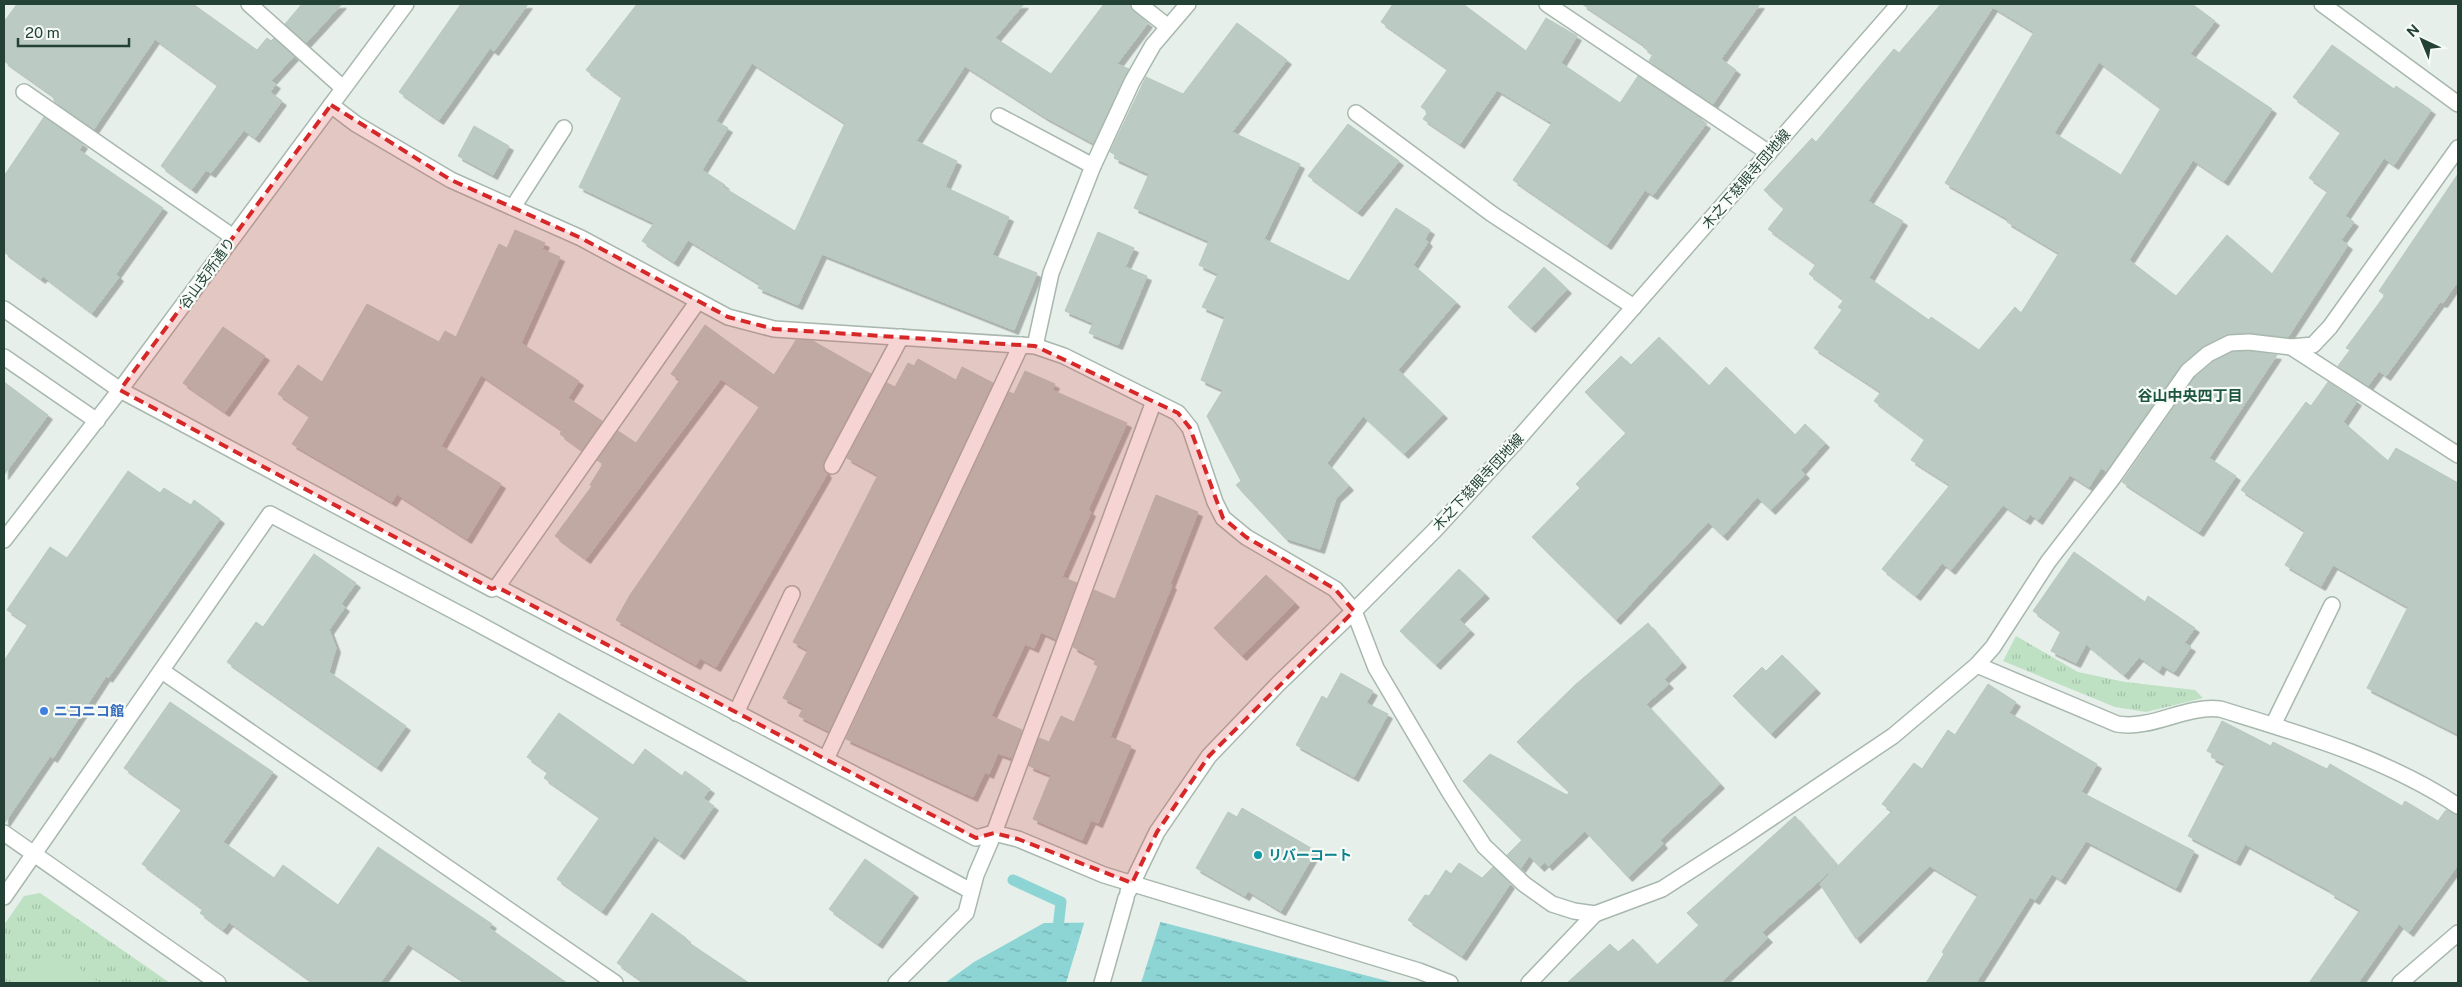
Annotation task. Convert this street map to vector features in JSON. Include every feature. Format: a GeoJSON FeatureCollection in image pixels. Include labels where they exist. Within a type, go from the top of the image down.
{"type":"FeatureCollection","features":[{"type":"Feature","properties":{"kind":"street"},"geometry":{"type":"LineString","coordinates":[[249,4],[343,88]]}},
{"type":"Feature","properties":{"kind":"street","name":"谷山支所通り"},"geometry":{"type":"LineString","coordinates":[[4,540],[120,390],[406,4]]}},
{"type":"Feature","properties":{"kind":"street"},"geometry":{"type":"LineString","coordinates":[[1139,4],[1168,26]]}},
{"type":"Feature","properties":{"kind":"street"},"geometry":{"type":"LineString","coordinates":[[826,759],[1028,346],[1051,273],[1093,166],[1132,82],[1168,26],[1188,4]]}},
{"type":"Feature","properties":{"kind":"street"},"geometry":{"type":"LineString","coordinates":[[1547,4],[1768,153]]}},
{"type":"Feature","properties":{"kind":"street","name":"木之下慈眼寺団地線"},"geometry":{"type":"LineString","coordinates":[[1102,983],[1132,883],[1158,832],[1209,756],[1279,683],[1435,530],[1634,307],[1899,4]]}},
{"type":"Feature","properties":{"kind":"street"},"geometry":{"type":"LineString","coordinates":[[2322,4],[2458,104]]}},
{"type":"Feature","properties":{"kind":"street"},"geometry":{"type":"LineString","coordinates":[[24,92],[233,237]]}},
{"type":"Feature","properties":{"kind":"street"},"geometry":{"type":"LineString","coordinates":[[331,105],[356,124],[450,180],[581,238],[728,318],[774,329],[1028,346],[1064,356],[1178,413],[1190,428],[1215,502],[1223,518],[1246,537],[1335,589],[1354,611],[1376,668],[1450,793],[1484,846],[1524,884],[1552,904],[1574,911],[1595,914]]}},
{"type":"Feature","properties":{"kind":"street"},"geometry":{"type":"LineString","coordinates":[[1356,113],[1492,214],[1634,307]]}},
{"type":"Feature","properties":{"kind":"street"},"geometry":{"type":"LineString","coordinates":[[1000,116],[1093,166]]}},
{"type":"Feature","properties":{"kind":"street"},"geometry":{"type":"LineString","coordinates":[[514,207],[564,128]]}},
{"type":"Feature","properties":{"kind":"street"},"geometry":{"type":"LineString","coordinates":[[1529,983],[1595,914],[1662,889],[1740,839],[1893,736],[1977,665],[1993,647],[2048,562],[2112,479],[2188,371],[2208,354],[2230,343],[2249,342],[2290,347],[2313,345],[2330,327],[2458,148]]}},
{"type":"Feature","properties":{"kind":"street"},"geometry":{"type":"LineString","coordinates":[[4,309],[120,390],[492,589],[497,587],[698,301]]}},
{"type":"Feature","properties":{"kind":"street"},"geometry":{"type":"LineString","coordinates":[[832,466],[901,337]]}},
{"type":"Feature","properties":{"kind":"street"},"geometry":{"type":"LineString","coordinates":[[2290,347],[2458,455]]}},
{"type":"Feature","properties":{"kind":"street"},"geometry":{"type":"LineString","coordinates":[[4,357],[97,420]]}},
{"type":"Feature","properties":{"kind":"street"},"geometry":{"type":"LineString","coordinates":[[896,983],[966,913],[971,891],[1154,401]]}},
{"type":"Feature","properties":{"kind":"street"},"geometry":{"type":"LineString","coordinates":[[4,897],[270,514],[473,621],[971,891]]}},
{"type":"Feature","properties":{"kind":"street"},"geometry":{"type":"LineString","coordinates":[[497,587],[976,838],[994,833],[1018,838],[1104,875],[1419,971],[1450,983]]}},
{"type":"Feature","properties":{"kind":"street"},"geometry":{"type":"LineString","coordinates":[[736,713],[792,594]]}},
{"type":"Feature","properties":{"kind":"street"},"geometry":{"type":"LineString","coordinates":[[2273,726],[2332,604]]}},
{"type":"Feature","properties":{"kind":"street"},"geometry":{"type":"LineString","coordinates":[[1977,665],[2117,724],[2128,726],[2208,708],[2220,709],[2349,750],[2427,787],[2458,806]]}},
{"type":"Feature","properties":{"kind":"street"},"geometry":{"type":"LineString","coordinates":[[162,671],[615,983]]}},
{"type":"Feature","properties":{"kind":"street"},"geometry":{"type":"LineString","coordinates":[[4,833],[218,983]]}},
{"type":"Feature","properties":{"kind":"street"},"geometry":{"type":"LineString","coordinates":[[2400,983],[2458,933]]}},
{"type":"Feature","properties":{"kind":"highlighted area"},"geometry":{"type":"Polygon","coordinates":[[[331,105],[451,180],[581,238],[728,317],[774,329],[1035,346],[1178,413],[1190,428],[1223,518],[1246,537],[1335,589],[1354,611],[1209,756],[1157,832],[1132,883],[1018,839],[994,833],[976,838],[497,587],[492,589],[120,390],[331,105]]]}},
{"type":"Feature","properties":{"kind":"green space"},"geometry":{"type":"Polygon","coordinates":[[[2016,636],[2078,672],[2125,682],[2195,690],[2203,698],[2146,712],[2115,707],[2003,661],[2016,636]]]}},
{"type":"Feature","properties":{"kind":"green space"},"geometry":{"type":"Polygon","coordinates":[[[40,893],[170,983],[4,983],[4,925],[24,896],[40,893]]]}},
{"type":"Feature","properties":{"kind":"green space"},"geometry":{"type":"Polygon","coordinates":[[[62,956],[100,983],[20,983],[37,959],[62,956]]]}},
{"type":"Feature","properties":{"kind":"water"},"geometry":{"type":"Polygon","coordinates":[[[1161,922],[1395,983],[945,983],[974,962],[1044,923],[1161,922]]]}},
{"type":"Feature","properties":{"kind":"pier"},"geometry":{"type":"Polygon","coordinates":[[[1085,920],[1161,920],[1141,983],[1066,983],[1085,920]]]}},
{"type":"Feature","properties":{"kind":"building"},"geometry":{"type":"Polygon","coordinates":[[[17,4],[193,4],[257,50],[267,38],[271,41],[274,38],[294,56],[271,81],[276,84],[270,92],[282,101],[255,138],[244,130],[211,173],[206,170],[192,189],[161,166],[218,85],[155,39],[94,129],[55,102],[52,95],[4,61],[4,22],[17,4]]]}},
{"type":"Feature","properties":{"kind":"building"},"geometry":{"type":"Polygon","coordinates":[[[302,4],[342,4],[306,43],[285,24],[302,4]]]}},
{"type":"Feature","properties":{"kind":"building"},"geometry":{"type":"Polygon","coordinates":[[[461,4],[528,4],[494,51],[490,48],[439,120],[399,92],[461,4]]]}},
{"type":"Feature","properties":{"kind":"building"},"geometry":{"type":"Polygon","coordinates":[[[637,4],[1024,4],[995,38],[1051,74],[1104,4],[1130,4],[1133,11],[1148,23],[1117,64],[1129,69],[1093,143],[1045,117],[965,66],[916,141],[957,161],[945,187],[1009,217],[992,255],[1037,273],[1014,330],[822,254],[798,305],[758,288],[760,284],[688,240],[674,262],[642,241],[654,223],[579,187],[622,97],[586,70],[637,4]],[[752,63],[716,121],[728,128],[702,170],[725,185],[723,187],[795,231],[845,123],[752,63]]]}},
{"type":"Feature","properties":{"kind":"building"},"geometry":{"type":"Polygon","coordinates":[[[1393,4],[1463,4],[1526,51],[1546,18],[1577,36],[1561,63],[1620,103],[1638,76],[1702,119],[1701,121],[1706,124],[1653,195],[1645,190],[1607,245],[1513,180],[1552,123],[1497,90],[1460,144],[1423,119],[1428,112],[1421,107],[1448,69],[1381,22],[1393,4]]]}},
{"type":"Feature","properties":{"kind":"building"},"geometry":{"type":"Polygon","coordinates":[[[1582,4],[1760,4],[1721,59],[1736,70],[1713,104],[1649,61],[1653,54],[1643,47],[1644,45],[1582,4]]]}},
{"type":"Feature","properties":{"kind":"building"},"geometry":{"type":"Polygon","coordinates":[[[1941,4],[2192,4],[2215,21],[2190,54],[2272,109],[2224,181],[2193,160],[2129,260],[2176,296],[2227,235],[2272,274],[2328,191],[2309,178],[2341,132],[2293,97],[2332,45],[2394,89],[2396,86],[2431,110],[2394,165],[2384,158],[2345,216],[2354,222],[2341,240],[2348,245],[2288,337],[2250,333],[2230,334],[2202,347],[2180,366],[2106,471],[2101,468],[2089,487],[2070,475],[2038,520],[2030,514],[2026,520],[2003,505],[1951,570],[1942,563],[1916,596],[1882,569],[1950,485],[1911,460],[1925,439],[1874,401],[1881,392],[1814,348],[1842,310],[1838,307],[1844,300],[1809,274],[1816,264],[1768,229],[1784,209],[1764,190],[1812,138],[1816,142],[1894,49],[1899,53],[1941,4]],[[1993,7],[1868,201],[1903,221],[1869,278],[1929,320],[1931,317],[1979,350],[2015,307],[2021,313],[2059,253],[2007,222],[2008,219],[1945,183],[2034,32],[1993,7]],[[2099,62],[2054,133],[2121,175],[2161,108],[2099,62]]]}},
{"type":"Feature","properties":{"kind":"building"},"geometry":{"type":"Polygon","coordinates":[[[1237,23],[1287,60],[1232,132],[1300,164],[1264,239],[1349,281],[1396,208],[1430,230],[1425,239],[1428,242],[1413,265],[1456,302],[1398,370],[1443,414],[1404,454],[1363,416],[1327,463],[1349,486],[1336,498],[1320,549],[1285,538],[1236,485],[1241,481],[1207,416],[1223,390],[1201,380],[1225,317],[1202,307],[1218,274],[1199,265],[1209,241],[1134,208],[1149,174],[1114,158],[1116,155],[1110,152],[1146,77],[1183,94],[1237,23]]]}},
{"type":"Feature","properties":{"kind":"building"},"geometry":{"type":"Polygon","coordinates":[[[44,117],[83,144],[79,150],[163,208],[116,274],[119,277],[92,313],[43,276],[41,279],[4,252],[4,176],[44,117]]]}},
{"type":"Feature","properties":{"kind":"building"},"geometry":{"type":"Polygon","coordinates":[[[1348,124],[1399,161],[1358,212],[1308,176],[1348,124]]]}},
{"type":"Feature","properties":{"kind":"building"},"geometry":{"type":"Polygon","coordinates":[[[474,126],[509,146],[493,175],[458,156],[474,126]]]}},
{"type":"Feature","properties":{"kind":"building"},"geometry":{"type":"Polygon","coordinates":[[[2458,174],[2458,281],[2443,303],[2440,302],[2386,376],[2379,371],[2368,386],[2338,366],[2350,350],[2346,348],[2385,295],[2379,291],[2458,174]]]}},
{"type":"Feature","properties":{"kind":"building"},"geometry":{"type":"Polygon","coordinates":[[[515,230],[545,243],[542,249],[560,257],[521,343],[579,381],[568,398],[602,421],[582,450],[560,434],[562,430],[481,375],[441,446],[501,484],[467,539],[397,494],[392,502],[292,444],[310,416],[278,394],[298,365],[322,382],[367,304],[439,342],[445,331],[456,337],[499,244],[507,248],[515,230]]]}},
{"type":"Feature","properties":{"kind":"building"},"geometry":{"type":"Polygon","coordinates":[[[1098,232],[1134,248],[1125,267],[1147,276],[1118,345],[1089,333],[1093,323],[1065,311],[1098,232]]]}},
{"type":"Feature","properties":{"kind":"building"},"geometry":{"type":"Polygon","coordinates":[[[1544,267],[1567,289],[1531,328],[1508,307],[1544,267]]]}},
{"type":"Feature","properties":{"kind":"building"},"geometry":{"type":"Polygon","coordinates":[[[705,325],[774,375],[796,340],[813,341],[871,374],[824,462],[823,467],[827,474],[716,667],[700,658],[696,665],[616,620],[630,595],[760,406],[721,379],[586,559],[555,536],[592,486],[590,485],[603,464],[597,460],[618,431],[636,443],[680,380],[671,374],[705,325]]]}},
{"type":"Feature","properties":{"kind":"building"},"geometry":{"type":"Polygon","coordinates":[[[223,327],[265,356],[225,412],[183,383],[223,327]]]}},
{"type":"Feature","properties":{"kind":"building"},"geometry":{"type":"Polygon","coordinates":[[[1659,337],[1709,386],[1726,367],[1795,435],[1805,424],[1825,443],[1801,470],[1805,474],[1771,510],[1757,497],[1723,536],[1708,522],[1616,620],[1532,537],[1580,488],[1576,484],[1626,433],[1585,392],[1621,356],[1631,365],[1659,337]]]}},
{"type":"Feature","properties":{"kind":"building"},"geometry":{"type":"Polygon","coordinates":[[[2249,351],[2277,355],[2209,458],[2236,476],[2199,532],[2122,482],[2195,377],[2213,362],[2232,352],[2249,351]]]}},
{"type":"Feature","properties":{"kind":"building"},"geometry":{"type":"Polygon","coordinates":[[[918,359],[956,380],[962,367],[993,383],[829,731],[799,716],[803,708],[783,698],[808,650],[793,642],[878,475],[847,458],[887,383],[895,387],[908,363],[914,366],[918,359]]]}},
{"type":"Feature","properties":{"kind":"building"},"geometry":{"type":"Polygon","coordinates":[[[1025,371],[1055,384],[1052,390],[1127,423],[1088,510],[1091,512],[1062,577],[1077,583],[1056,639],[1041,632],[1034,648],[1025,644],[991,716],[1022,730],[1012,758],[998,753],[989,774],[985,772],[973,797],[846,739],[1009,392],[1014,394],[1025,371]]]}},
{"type":"Feature","properties":{"kind":"building"},"geometry":{"type":"Polygon","coordinates":[[[4,382],[48,415],[4,475],[4,382]]]}},
{"type":"Feature","properties":{"kind":"building"},"geometry":{"type":"Polygon","coordinates":[[[2328,382],[2357,401],[2343,422],[2388,461],[2396,448],[2458,483],[2458,734],[2367,688],[2408,607],[2333,565],[2321,586],[2285,565],[2305,531],[2241,490],[2306,402],[2311,406],[2328,382]]]}},
{"type":"Feature","properties":{"kind":"building"},"geometry":{"type":"Polygon","coordinates":[[[128,471],[160,493],[164,488],[191,505],[194,500],[220,519],[108,678],[106,676],[53,758],[50,756],[4,824],[4,661],[28,624],[7,610],[50,547],[67,558],[128,471]]]}},
{"type":"Feature","properties":{"kind":"building"},"geometry":{"type":"Polygon","coordinates":[[[1156,495],[1198,512],[1170,584],[1172,585],[1110,737],[1131,746],[1098,823],[1091,820],[1082,840],[1033,819],[1051,775],[1029,766],[1039,738],[1049,742],[1061,716],[1074,722],[1098,666],[1094,664],[1096,659],[1073,647],[1094,590],[1115,599],[1156,495]]]}},
{"type":"Feature","properties":{"kind":"building"},"geometry":{"type":"Polygon","coordinates":[[[2074,552],[2145,602],[2148,596],[2195,628],[2184,643],[2191,647],[2174,672],[2162,665],[2159,671],[2139,657],[2124,675],[2086,644],[2076,663],[2051,651],[2061,631],[2033,611],[2074,552]]]}},
{"type":"Feature","properties":{"kind":"building"},"geometry":{"type":"Polygon","coordinates":[[[314,554],[356,583],[341,604],[345,607],[329,630],[336,648],[329,672],[406,726],[377,767],[227,662],[256,622],[263,627],[314,554]]]}},
{"type":"Feature","properties":{"kind":"building"},"geometry":{"type":"Polygon","coordinates":[[[1459,569],[1485,594],[1459,620],[1470,630],[1436,665],[1400,631],[1459,569]]]}},
{"type":"Feature","properties":{"kind":"building"},"geometry":{"type":"Polygon","coordinates":[[[1266,575],[1295,603],[1242,656],[1214,628],[1266,575]]]}},
{"type":"Feature","properties":{"kind":"building"},"geometry":{"type":"Polygon","coordinates":[[[1648,623],[1682,663],[1664,679],[1669,684],[1646,704],[1720,784],[1660,840],[1663,844],[1628,877],[1585,831],[1548,866],[1545,862],[1540,867],[1529,856],[1521,868],[1507,855],[1522,840],[1463,781],[1490,754],[1567,795],[1569,792],[1517,742],[1575,685],[1648,623]]]}},
{"type":"Feature","properties":{"kind":"building"},"geometry":{"type":"Polygon","coordinates":[[[1782,655],[1816,689],[1771,734],[1733,696],[1762,667],[1766,671],[1782,655]]]}},
{"type":"Feature","properties":{"kind":"building"},"geometry":{"type":"Polygon","coordinates":[[[1341,673],[1373,691],[1366,703],[1388,714],[1354,777],[1296,745],[1322,696],[1327,699],[1341,673]]]}},
{"type":"Feature","properties":{"kind":"building"},"geometry":{"type":"Polygon","coordinates":[[[1988,684],[2016,702],[2009,713],[2097,764],[2081,792],[2194,851],[2176,888],[2086,841],[2061,880],[2052,874],[2035,900],[2030,897],[1976,983],[1926,983],[1944,954],[1942,952],[1978,895],[1930,866],[1856,939],[1820,884],[1892,811],[1882,804],[1914,763],[1922,769],[1948,730],[1955,735],[1988,684]]]}},
{"type":"Feature","properties":{"kind":"building"},"geometry":{"type":"Polygon","coordinates":[[[170,702],[273,772],[223,842],[274,878],[283,865],[338,905],[378,847],[492,924],[489,928],[567,983],[467,983],[408,944],[380,983],[314,983],[229,922],[223,930],[200,913],[203,909],[142,864],[182,809],[124,768],[170,702]]]}},
{"type":"Feature","properties":{"kind":"building"},"geometry":{"type":"Polygon","coordinates":[[[559,713],[633,765],[645,749],[682,776],[685,771],[710,789],[703,798],[714,806],[680,855],[654,836],[602,911],[557,879],[600,817],[544,778],[548,772],[527,757],[559,713]]]}},
{"type":"Feature","properties":{"kind":"building"},"geometry":{"type":"Polygon","coordinates":[[[2222,721],[2271,746],[2273,742],[2327,769],[2330,764],[2402,806],[2405,801],[2438,821],[2446,810],[2458,815],[2458,865],[2409,932],[2399,924],[2358,983],[2309,983],[2360,910],[2330,893],[2331,891],[2245,844],[2236,861],[2188,836],[2225,764],[2211,757],[2213,754],[2207,751],[2222,721]]]}},
{"type":"Feature","properties":{"kind":"building","name":"リバーコート"},"geometry":{"type":"Polygon","coordinates":[[[1242,808],[1316,851],[1281,911],[1248,891],[1245,896],[1196,868],[1228,812],[1237,817],[1242,808]]]}},
{"type":"Feature","properties":{"kind":"building"},"geometry":{"type":"Polygon","coordinates":[[[1795,816],[1837,865],[1762,932],[1768,938],[1720,983],[1567,983],[1610,944],[1618,952],[1633,939],[1657,965],[1699,925],[1687,913],[1795,816]]]}},
{"type":"Feature","properties":{"kind":"building"},"geometry":{"type":"Polygon","coordinates":[[[865,859],[914,893],[878,944],[829,909],[865,859]]]}},
{"type":"Feature","properties":{"kind":"building"},"geometry":{"type":"Polygon","coordinates":[[[1459,863],[1482,878],[1493,867],[1510,884],[1462,956],[1408,920],[1425,895],[1429,896],[1446,870],[1451,874],[1459,863]]]}},
{"type":"Feature","properties":{"kind":"building"},"geometry":{"type":"Polygon","coordinates":[[[652,913],[686,938],[685,940],[749,983],[645,983],[617,963],[652,913]]]}},
{"type":"Feature","properties":{"kind":"waterway"},"geometry":{"type":"LineString","coordinates":[[1013,880],[1061,902],[1057,937]]}},
{"type":"Feature","properties":{"kind":"place","name":"ニコニコ館"},"geometry":{"type":"Point","coordinates":[44,711]}},
{"type":"Feature","properties":{"kind":"place","name":"リバーコート"},"geometry":{"type":"Point","coordinates":[1258,855]}},
{"type":"Feature","properties":{"kind":"district","name":"谷山中央四丁目"},"geometry":{"type":"Point","coordinates":[2190,395]}}]}
